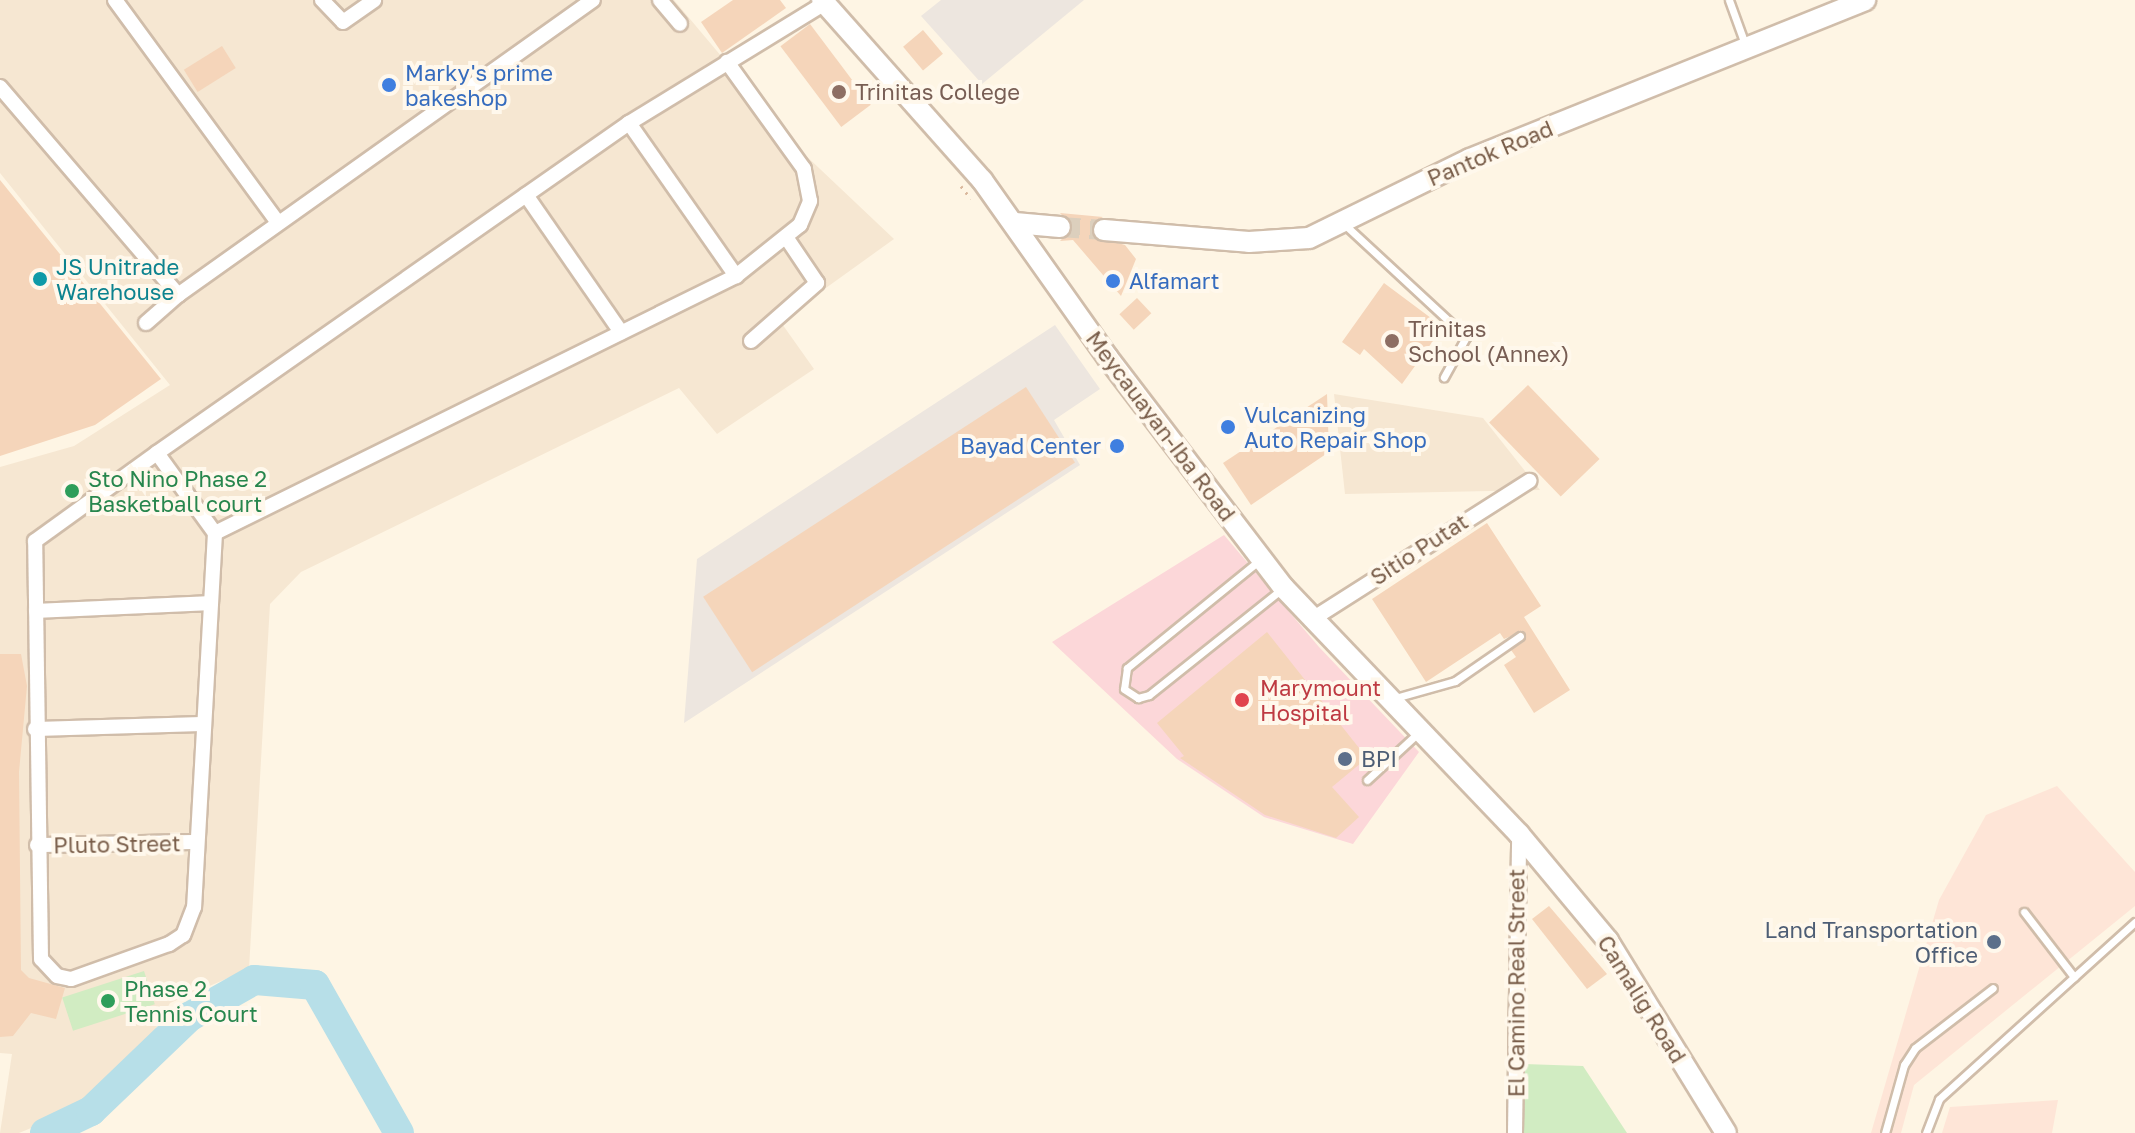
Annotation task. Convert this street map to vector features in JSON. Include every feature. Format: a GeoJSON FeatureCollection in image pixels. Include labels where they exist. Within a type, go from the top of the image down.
{"type":"FeatureCollection","features":[{"type":"Feature","properties":{"kind":"main road","name":"Pantok Road"},"geometry":{"type":"LineString","coordinates":[[1104,230],[1296,241],[1470,159],[1865,0]]}},
{"type":"Feature","properties":{"kind":"main road","name":"Meycauayan-Iba Road"},"geometry":{"type":"LineString","coordinates":[[824,2],[911,96],[1015,223],[1108,358],[1284,588],[1311,620],[1519,834]]}},
{"type":"Feature","properties":{"kind":"main road"},"geometry":{"type":"LineString","coordinates":[[1015,223],[1060,227]]}},
{"type":"Feature","properties":{"kind":"main road","name":"Camalig Road"},"geometry":{"type":"LineString","coordinates":[[1519,834],[1634,978],[1726,1133]]}},
{"type":"Feature","properties":{"kind":"street"},"geometry":{"type":"LineString","coordinates":[[115,0],[278,223]]}},
{"type":"Feature","properties":{"kind":"street"},"geometry":{"type":"LineString","coordinates":[[322,0],[343,22],[374,0]]}},
{"type":"Feature","properties":{"kind":"street"},"geometry":{"type":"LineString","coordinates":[[146,323],[178,295],[593,0]]}},
{"type":"Feature","properties":{"kind":"street"},"geometry":{"type":"LineString","coordinates":[[660,0],[680,24]]}},
{"type":"Feature","properties":{"kind":"street"},"geometry":{"type":"LineString","coordinates":[[157,453],[215,533],[194,907],[183,935],[169,944],[71,979],[57,976],[41,959],[35,729],[35,541],[157,453],[629,123],[824,2]]}},
{"type":"Feature","properties":{"kind":"street"},"geometry":{"type":"LineString","coordinates":[[215,533],[736,276],[800,225],[810,201],[804,169],[727,62]]}},
{"type":"Feature","properties":{"kind":"street"},"geometry":{"type":"LineString","coordinates":[[0,87],[178,295]]}},
{"type":"Feature","properties":{"kind":"street"},"geometry":{"type":"LineString","coordinates":[[629,123],[736,276]]}},
{"type":"Feature","properties":{"kind":"street"},"geometry":{"type":"LineString","coordinates":[[526,195],[621,332]]}},
{"type":"Feature","properties":{"kind":"street"},"geometry":{"type":"LineString","coordinates":[[751,341],[817,283],[786,237]]}},
{"type":"Feature","properties":{"kind":"street","name":"Sitio Putat"},"geometry":{"type":"LineString","coordinates":[[1311,620],[1529,481]]}},
{"type":"Feature","properties":{"kind":"street"},"geometry":{"type":"LineString","coordinates":[[36,611],[211,603]]}},
{"type":"Feature","properties":{"kind":"street"},"geometry":{"type":"LineString","coordinates":[[35,729],[203,724]]}},
{"type":"Feature","properties":{"kind":"street","name":"El Camino Real Street"},"geometry":{"type":"LineString","coordinates":[[1515,1133],[1519,834]]}},
{"type":"Feature","properties":{"kind":"street","name":"Pluto Street"},"geometry":{"type":"LineString","coordinates":[[37,845],[197,842]]}},
{"type":"Feature","properties":{"kind":"lane"},"geometry":{"type":"LineString","coordinates":[[1729,0],[1747,47]]}},
{"type":"Feature","properties":{"kind":"lane"},"geometry":{"type":"LineString","coordinates":[[1341,222],[1466,337],[1444,377]]}},
{"type":"Feature","properties":{"kind":"lane"},"geometry":{"type":"LineString","coordinates":[[1261,559],[1127,668],[1124,689],[1133,697],[1149,695],[1284,588]]}},
{"type":"Feature","properties":{"kind":"lane"},"geometry":{"type":"LineString","coordinates":[[1388,699],[1455,681],[1520,636]]}},
{"type":"Feature","properties":{"kind":"lane"},"geometry":{"type":"LineString","coordinates":[[1367,780],[1419,731]]}},
{"type":"Feature","properties":{"kind":"lane"},"geometry":{"type":"LineString","coordinates":[[2024,912],[2074,977]]}},
{"type":"Feature","properties":{"kind":"lane"},"geometry":{"type":"LineString","coordinates":[[1926,1133],[1939,1099],[2135,922]]}},
{"type":"Feature","properties":{"kind":"lane"},"geometry":{"type":"LineString","coordinates":[[1885,1133],[1904,1065],[1915,1048],[1993,988]]}},
{"type":"Feature","properties":{"kind":"shaded area"},"geometry":{"type":"Polygon","coordinates":[[[0,0],[674,0],[801,151],[894,239],[780,321],[814,369],[717,434],[679,388],[301,572],[270,604],[249,969],[170,1003],[141,1055],[87,1105],[19,1133],[0,1133],[12,1054],[0,1053],[0,467],[74,446],[170,385],[0,173],[0,0]]]}},
{"type":"Feature","properties":{"kind":"shaded area"},"geometry":{"type":"Polygon","coordinates":[[[941,0],[1084,0],[982,84],[921,16],[941,0]]]}},
{"type":"Feature","properties":{"kind":"shaded area"},"geometry":{"type":"Polygon","coordinates":[[[1055,325],[1100,389],[1054,420],[1080,465],[684,723],[697,559],[1055,325]]]}},
{"type":"Feature","properties":{"kind":"shaded area"},"geometry":{"type":"Polygon","coordinates":[[[1334,394],[1483,418],[1540,490],[1345,494],[1334,394]]]}},
{"type":"Feature","properties":{"kind":"shaded area","name":"Marymount Hospital"},"geometry":{"type":"Polygon","coordinates":[[[1224,535],[1319,647],[1419,752],[1353,844],[1264,817],[1177,759],[1052,642],[1224,535]]]}},
{"type":"Feature","properties":{"kind":"shaded area","name":"Land Transportation Office"},"geometry":{"type":"Polygon","coordinates":[[[2057,786],[2135,872],[2135,906],[1914,1085],[1901,1133],[1871,1133],[1939,900],[1986,815],[2057,786]]]}},
{"type":"Feature","properties":{"kind":"shaded area"},"geometry":{"type":"Polygon","coordinates":[[[2058,1100],[2052,1133],[1942,1133],[1950,1107],[2058,1100]]]}},
{"type":"Feature","properties":{"kind":"green space","name":"Phase 2 Tennis Court"},"geometry":{"type":"Polygon","coordinates":[[[144,971],[155,1004],[73,1031],[62,998],[144,971]]]}},
{"type":"Feature","properties":{"kind":"green space"},"geometry":{"type":"Polygon","coordinates":[[[1524,1064],[1583,1066],[1627,1133],[1524,1133],[1524,1064]]]}},
{"type":"Feature","properties":{"kind":"building"},"geometry":{"type":"Polygon","coordinates":[[[733,0],[780,0],[786,8],[722,53],[701,22],[733,0]]]}},
{"type":"Feature","properties":{"kind":"building"},"geometry":{"type":"Polygon","coordinates":[[[810,24],[871,105],[841,127],[780,46],[810,24]]]}},
{"type":"Feature","properties":{"kind":"building"},"geometry":{"type":"Polygon","coordinates":[[[923,30],[943,54],[923,70],[903,47],[923,30]]]}},
{"type":"Feature","properties":{"kind":"building"},"geometry":{"type":"Polygon","coordinates":[[[222,46],[236,68],[198,92],[184,70],[222,46]]]}},
{"type":"Feature","properties":{"kind":"building","name":"JS Unitrade Warehouse"},"geometry":{"type":"Polygon","coordinates":[[[0,180],[161,379],[95,425],[0,456],[0,180]]]}},
{"type":"Feature","properties":{"kind":"building"},"geometry":{"type":"Polygon","coordinates":[[[1060,213],[1103,217],[1093,223],[1093,236],[1125,245],[1136,259],[1121,296],[1073,240],[1060,241],[1073,227],[1060,213]]]}},
{"type":"Feature","properties":{"kind":"building"},"geometry":{"type":"Polygon","coordinates":[[[1384,283],[1443,327],[1402,384],[1364,349],[1360,355],[1342,342],[1384,283]]]}},
{"type":"Feature","properties":{"kind":"building"},"geometry":{"type":"Polygon","coordinates":[[[1137,298],[1151,313],[1134,330],[1119,314],[1137,298]]]}},
{"type":"Feature","properties":{"kind":"building"},"geometry":{"type":"Polygon","coordinates":[[[1528,385],[1600,459],[1561,497],[1489,423],[1528,385]]]}},
{"type":"Feature","properties":{"kind":"building"},"geometry":{"type":"Polygon","coordinates":[[[1026,387],[1075,462],[752,672],[703,597],[1026,387]]]}},
{"type":"Feature","properties":{"kind":"building"},"geometry":{"type":"Polygon","coordinates":[[[1327,394],[1329,452],[1251,505],[1223,463],[1327,394]]]}},
{"type":"Feature","properties":{"kind":"building"},"geometry":{"type":"Polygon","coordinates":[[[1487,523],[1541,606],[1524,617],[1570,690],[1534,713],[1504,665],[1516,657],[1511,650],[1525,639],[1523,631],[1504,639],[1500,633],[1426,682],[1372,599],[1487,523]]]}},
{"type":"Feature","properties":{"kind":"building"},"geometry":{"type":"Polygon","coordinates":[[[1267,632],[1367,758],[1332,787],[1359,817],[1336,838],[1265,815],[1180,758],[1184,756],[1157,723],[1267,632]]]}},
{"type":"Feature","properties":{"kind":"building"},"geometry":{"type":"Polygon","coordinates":[[[0,654],[21,654],[27,686],[19,772],[21,970],[29,978],[65,988],[56,1019],[31,1013],[13,1036],[0,1037],[0,654]]]}},
{"type":"Feature","properties":{"kind":"building"},"geometry":{"type":"Polygon","coordinates":[[[1549,906],[1607,974],[1587,989],[1532,919],[1549,906]]]}},
{"type":"Feature","properties":{"kind":"waterway"},"geometry":{"type":"LineString","coordinates":[[45,1133],[91,1111],[189,1017],[254,980],[315,985],[399,1133]]}},
{"type":"Feature","properties":{"kind":"tunnel"},"geometry":{"type":"LineString","coordinates":[[1060,227],[1104,230]]}},
{"type":"Feature","properties":{"kind":"place","name":"Marky's prime bakeshop"},"geometry":{"type":"Point","coordinates":[389,85]}},
{"type":"Feature","properties":{"kind":"place","name":"Trinitas College"},"geometry":{"type":"Point","coordinates":[839,92]}},
{"type":"Feature","properties":{"kind":"place","name":"JS Unitrade Warehouse"},"geometry":{"type":"Point","coordinates":[40,279]}},
{"type":"Feature","properties":{"kind":"place","name":"Alfamart"},"geometry":{"type":"Point","coordinates":[1113,281]}},
{"type":"Feature","properties":{"kind":"place","name":"Trinitas School (Annex)"},"geometry":{"type":"Point","coordinates":[1392,341]}},
{"type":"Feature","properties":{"kind":"place","name":"Vulcanizing Auto Repair Shop"},"geometry":{"type":"Point","coordinates":[1228,427]}},
{"type":"Feature","properties":{"kind":"place","name":"Bayad Center"},"geometry":{"type":"Point","coordinates":[1117,446]}},
{"type":"Feature","properties":{"kind":"place","name":"Sto Nino Phase 2 Basketball court"},"geometry":{"type":"Point","coordinates":[72,491]}},
{"type":"Feature","properties":{"kind":"place","name":"Marymount Hospital"},"geometry":{"type":"Point","coordinates":[1242,700]}},
{"type":"Feature","properties":{"kind":"place","name":"BPI"},"geometry":{"type":"Point","coordinates":[1345,759]}},
{"type":"Feature","properties":{"kind":"place","name":"Land Transportation Office"},"geometry":{"type":"Point","coordinates":[1994,942]}},
{"type":"Feature","properties":{"kind":"place","name":"Phase 2 Tennis Court"},"geometry":{"type":"Point","coordinates":[108,1001]}}]}
